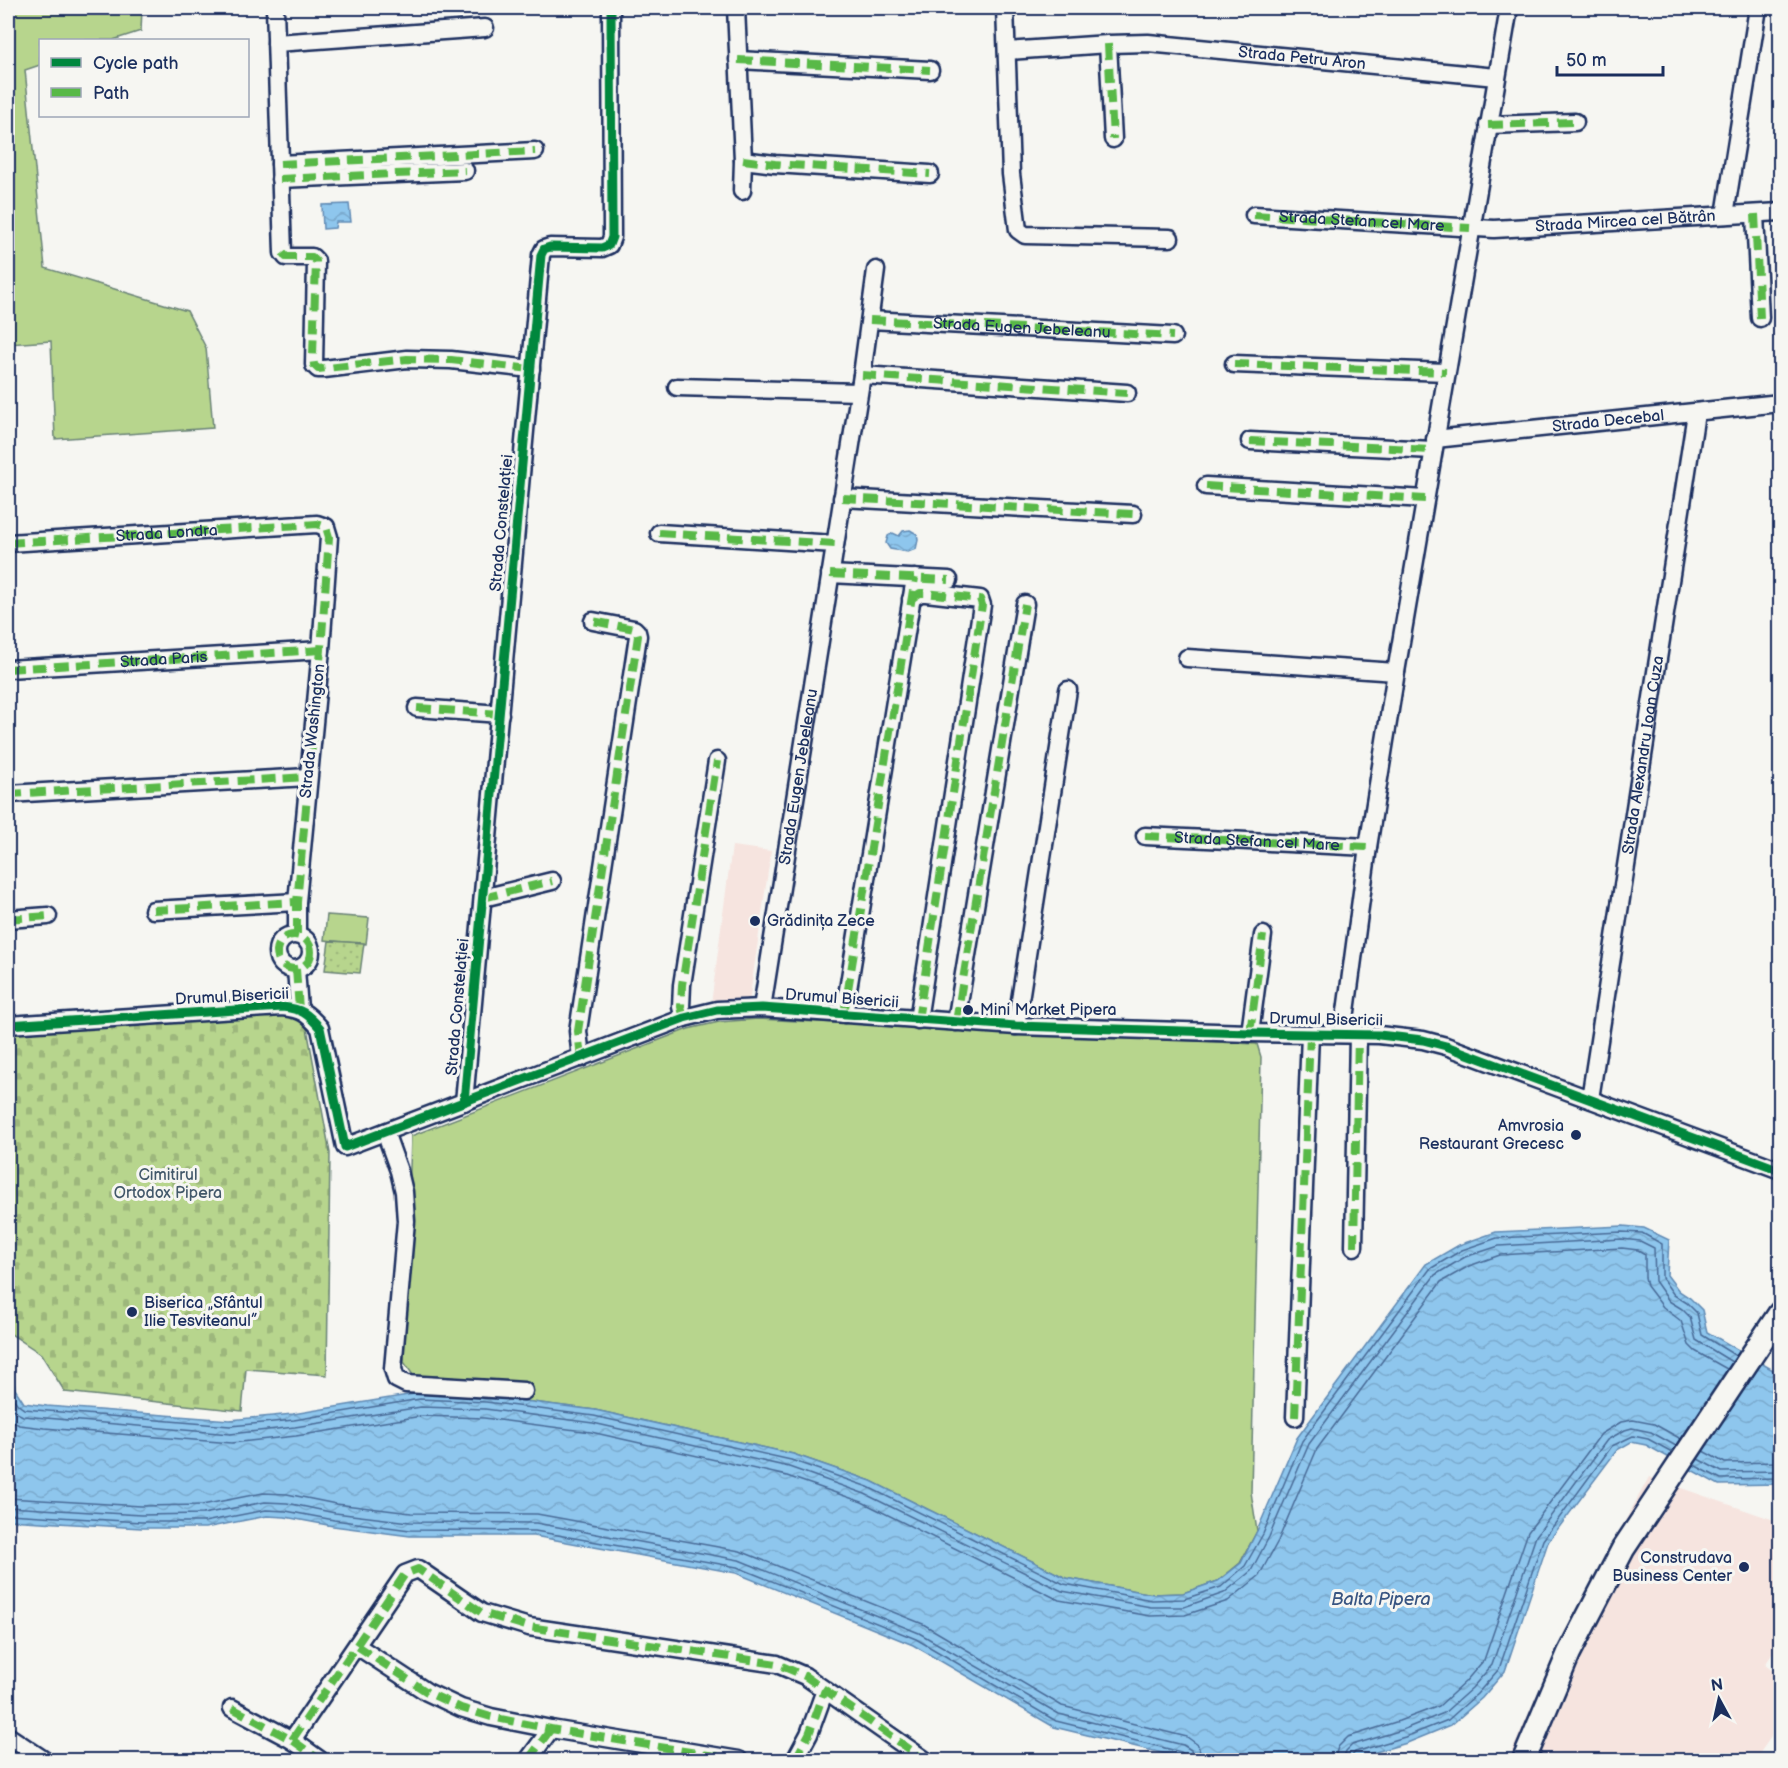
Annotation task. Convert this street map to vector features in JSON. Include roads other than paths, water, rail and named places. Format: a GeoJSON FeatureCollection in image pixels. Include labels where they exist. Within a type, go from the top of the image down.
{"type":"FeatureCollection","features":[{"type":"Feature","properties":{"kind":"main road"},"geometry":{"type":"LineString","coordinates":[[1524,1761],[1569,1653],[1613,1566],[1635,1529],[1780,1313]]}},
{"type":"Feature","properties":{"kind":"street"},"geometry":{"type":"LineString","coordinates":[[275,8],[283,253],[286,257],[312,257],[316,261],[314,365],[318,369],[407,359],[452,360],[531,369]]}},
{"type":"Feature","properties":{"kind":"street","name":"Strada Constelației"},"geometry":{"type":"LineString","coordinates":[[464,1102],[541,255],[544,249],[550,247],[602,248],[609,245],[612,237],[611,8]]}},
{"type":"Feature","properties":{"kind":"street"},"geometry":{"type":"LineString","coordinates":[[736,8],[743,160],[742,191]]}},
{"type":"Feature","properties":{"kind":"street"},"geometry":{"type":"LineString","coordinates":[[1005,8],[1011,174],[1018,230],[1025,235],[1170,238]]}},
{"type":"Feature","properties":{"kind":"street","name":"Strada Ștefan cel Mare"},"geometry":{"type":"LineString","coordinates":[[1354,1247],[1351,1034],[1368,847],[1470,228],[1509,8]]}},
{"type":"Feature","properties":{"kind":"street"},"geometry":{"type":"LineString","coordinates":[[1725,215],[1758,8]]}},
{"type":"Feature","properties":{"kind":"street"},"geometry":{"type":"LineString","coordinates":[[276,43],[485,27]]}},
{"type":"Feature","properties":{"kind":"street","name":"Strada Petru Aron"},"geometry":{"type":"LineString","coordinates":[[1007,51],[1148,43],[1496,77]]}},
{"type":"Feature","properties":{"kind":"street"},"geometry":{"type":"LineString","coordinates":[[1108,44],[1113,139]]}},
{"type":"Feature","properties":{"kind":"street"},"geometry":{"type":"LineString","coordinates":[[738,60],[930,70]]}},
{"type":"Feature","properties":{"kind":"street"},"geometry":{"type":"LineString","coordinates":[[1488,125],[1575,122]]}},
{"type":"Feature","properties":{"kind":"street"},"geometry":{"type":"LineString","coordinates":[[280,172],[535,152]]}},
{"type":"Feature","properties":{"kind":"street"},"geometry":{"type":"LineString","coordinates":[[743,160],[930,174]]}},
{"type":"Feature","properties":{"kind":"street"},"geometry":{"type":"LineString","coordinates":[[280,172],[465,171]]}},
{"type":"Feature","properties":{"kind":"street","name":"Strada Mircea cel Bătrân"},"geometry":{"type":"LineString","coordinates":[[1470,228],[1494,229],[1780,212]]}},
{"type":"Feature","properties":{"kind":"street"},"geometry":{"type":"LineString","coordinates":[[1755,213],[1760,318]]}},
{"type":"Feature","properties":{"kind":"street","name":"Strada Ștefan cel Mare"},"geometry":{"type":"LineString","coordinates":[[1254,216],[1470,228]]}},
{"type":"Feature","properties":{"kind":"street","name":"Strada Eugen Jebeleanu"},"geometry":{"type":"LineString","coordinates":[[762,1008],[876,270]]}},
{"type":"Feature","properties":{"kind":"street","name":"Strada Eugen Jebeleanu"},"geometry":{"type":"LineString","coordinates":[[870,320],[1173,336]]}},
{"type":"Feature","properties":{"kind":"street"},"geometry":{"type":"LineString","coordinates":[[1234,364],[1446,372]]}},
{"type":"Feature","properties":{"kind":"street"},"geometry":{"type":"LineString","coordinates":[[676,387],[860,383],[1127,393]]}},
{"type":"Feature","properties":{"kind":"street","name":"Strada Decebal"},"geometry":{"type":"LineString","coordinates":[[1250,441],[1434,444],[1780,403]]}},
{"type":"Feature","properties":{"kind":"street","name":"Strada Alexandru Ioan Cuza"},"geometry":{"type":"LineString","coordinates":[[1590,1099],[1696,413]]}},
{"type":"Feature","properties":{"kind":"street"},"geometry":{"type":"LineString","coordinates":[[1206,486],[1425,499]]}},
{"type":"Feature","properties":{"kind":"street"},"geometry":{"type":"LineString","coordinates":[[842,498],[1133,514]]}},
{"type":"Feature","properties":{"kind":"street","name":"Strada Londra"},"geometry":{"type":"LineString","coordinates":[[8,543],[317,524],[326,527]]}},
{"type":"Feature","properties":{"kind":"street","name":"Strada Washington"},"geometry":{"type":"LineString","coordinates":[[297,935],[297,902],[321,650],[329,537],[326,527]]}},
{"type":"Feature","properties":{"kind":"street"},"geometry":{"type":"LineString","coordinates":[[659,533],[835,544]]}},
{"type":"Feature","properties":{"kind":"street"},"geometry":{"type":"LineString","coordinates":[[830,574],[949,580]]}},
{"type":"Feature","properties":{"kind":"street"},"geometry":{"type":"LineString","coordinates":[[844,1014],[915,578]]}},
{"type":"Feature","properties":{"kind":"street"},"geometry":{"type":"LineString","coordinates":[[911,600],[920,593],[926,593],[980,599],[982,605],[918,1020]]}},
{"type":"Feature","properties":{"kind":"street"},"geometry":{"type":"LineString","coordinates":[[956,1023],[1025,604]]}},
{"type":"Feature","properties":{"kind":"street"},"geometry":{"type":"LineString","coordinates":[[581,1058],[578,1031],[638,636],[634,629],[592,621]]}},
{"type":"Feature","properties":{"kind":"street","name":"Strada Paris"},"geometry":{"type":"LineString","coordinates":[[8,669],[321,650]]}},
{"type":"Feature","properties":{"kind":"street"},"geometry":{"type":"LineString","coordinates":[[1187,658],[1396,672]]}},
{"type":"Feature","properties":{"kind":"street"},"geometry":{"type":"LineString","coordinates":[[1016,1026],[1068,690]]}},
{"type":"Feature","properties":{"kind":"street"},"geometry":{"type":"LineString","coordinates":[[417,708],[500,714]]}},
{"type":"Feature","properties":{"kind":"street"},"geometry":{"type":"LineString","coordinates":[[684,1018],[681,1007],[682,985],[717,761]]}},
{"type":"Feature","properties":{"kind":"street"},"geometry":{"type":"LineString","coordinates":[[8,794],[308,777]]}},
{"type":"Feature","properties":{"kind":"street","name":"Strada Ștefan cel Mare"},"geometry":{"type":"LineString","coordinates":[[1145,836],[1368,847]]}},
{"type":"Feature","properties":{"kind":"street"},"geometry":{"type":"LineString","coordinates":[[483,898],[552,881]]}},
{"type":"Feature","properties":{"kind":"street"},"geometry":{"type":"LineString","coordinates":[[153,910],[297,902]]}},
{"type":"Feature","properties":{"kind":"street"},"geometry":{"type":"LineString","coordinates":[[8,919],[48,916]]}},
{"type":"Feature","properties":{"kind":"street"},"geometry":{"type":"LineString","coordinates":[[297,935],[306,939],[312,951],[306,964],[296,969],[282,963],[277,953],[283,939],[297,935]]}},
{"type":"Feature","properties":{"kind":"street","name":"Drumul Bisericii"},"geometry":{"type":"LineString","coordinates":[[1250,1034],[1263,935]]}},
{"type":"Feature","properties":{"kind":"street"},"geometry":{"type":"LineString","coordinates":[[296,969],[299,1009]]}},
{"type":"Feature","properties":{"kind":"street","name":"Drumul Bisericii"},"geometry":{"type":"LineString","coordinates":[[8,1025],[282,1007],[299,1009],[320,1028],[338,1150],[684,1018],[717,1010],[762,1008],[1016,1026],[1398,1037],[1446,1046],[1780,1170]]}},
{"type":"Feature","properties":{"kind":"street","name":"Drumul Bisericii"},"geometry":{"type":"LineString","coordinates":[[1295,1417],[1310,1034]]}},
{"type":"Feature","properties":{"kind":"street"},"geometry":{"type":"LineString","coordinates":[[385,1132],[404,1192],[406,1221],[393,1369],[396,1379],[406,1384],[524,1391]]}},
{"type":"Feature","properties":{"kind":"street"},"geometry":{"type":"LineString","coordinates":[[292,1740],[405,1574],[418,1569],[482,1613],[505,1621],[529,1627],[777,1664],[805,1676],[825,1689],[926,1761]]}},
{"type":"Feature","properties":{"kind":"street"},"geometry":{"type":"LineString","coordinates":[[357,1646],[427,1692],[461,1708],[491,1717],[681,1756],[723,1756],[739,1761]]}},
{"type":"Feature","properties":{"kind":"street"},"geometry":{"type":"LineString","coordinates":[[795,1761],[809,1734],[825,1689]]}},
{"type":"Feature","properties":{"kind":"street"},"geometry":{"type":"LineString","coordinates":[[232,1708],[292,1740],[320,1761]]}},
{"type":"Feature","properties":{"kind":"street"},"geometry":{"type":"LineString","coordinates":[[528,1761],[551,1729]]}},
{"type":"Feature","properties":{"kind":"street"},"geometry":{"type":"LineString","coordinates":[[8,1736],[44,1761]]}},
{"type":"Feature","properties":{"kind":"water"},"geometry":{"type":"Polygon","coordinates":[[[349,204],[351,222],[336,222],[335,228],[323,229],[322,205],[349,204]]]}},
{"type":"Feature","properties":{"kind":"water"},"geometry":{"type":"Polygon","coordinates":[[[910,530],[917,534],[916,549],[908,552],[890,549],[886,543],[888,536],[893,533],[899,536],[903,531],[910,530]]]}},
{"type":"Feature","properties":{"kind":"water","name":"Balta Pipera"},"geometry":{"type":"Polygon","coordinates":[[[1623,1226],[1644,1228],[1669,1240],[1667,1275],[1679,1291],[1702,1310],[1707,1332],[1780,1374],[1780,1484],[1719,1485],[1646,1445],[1631,1442],[1617,1450],[1548,1542],[1505,1671],[1482,1698],[1451,1725],[1407,1743],[1348,1760],[1191,1760],[1054,1727],[913,1645],[736,1573],[534,1536],[410,1536],[267,1516],[205,1528],[141,1528],[8,1520],[8,1357],[11,1360],[15,1389],[24,1403],[47,1406],[230,1420],[293,1414],[420,1393],[486,1396],[595,1410],[793,1454],[871,1481],[1066,1578],[1153,1594],[1183,1593],[1218,1581],[1241,1563],[1297,1438],[1426,1264],[1459,1245],[1496,1232],[1623,1226]]]}},
{"type":"Feature","properties":{"kind":"place","name":"Grădinița Zece"},"geometry":{"type":"Point","coordinates":[755,921]}},
{"type":"Feature","properties":{"kind":"place","name":"Mini Market Pipera"},"geometry":{"type":"Point","coordinates":[968,1010]}},
{"type":"Feature","properties":{"kind":"place","name":"Amvrosia Restaurant Grecesc"},"geometry":{"type":"Point","coordinates":[1576,1135]}},
{"type":"Feature","properties":{"kind":"place","name":"Biserica „Sfântul Ilie Tesviteanul”"},"geometry":{"type":"Point","coordinates":[132,1312]}},
{"type":"Feature","properties":{"kind":"place","name":"Construdava Business Center"},"geometry":{"type":"Point","coordinates":[1744,1567]}},
{"type":"Feature","properties":{"kind":"park label","name":"Cimitirul Ortodox Pipera"},"geometry":{"type":"Point","coordinates":[168,1184]}}]}
